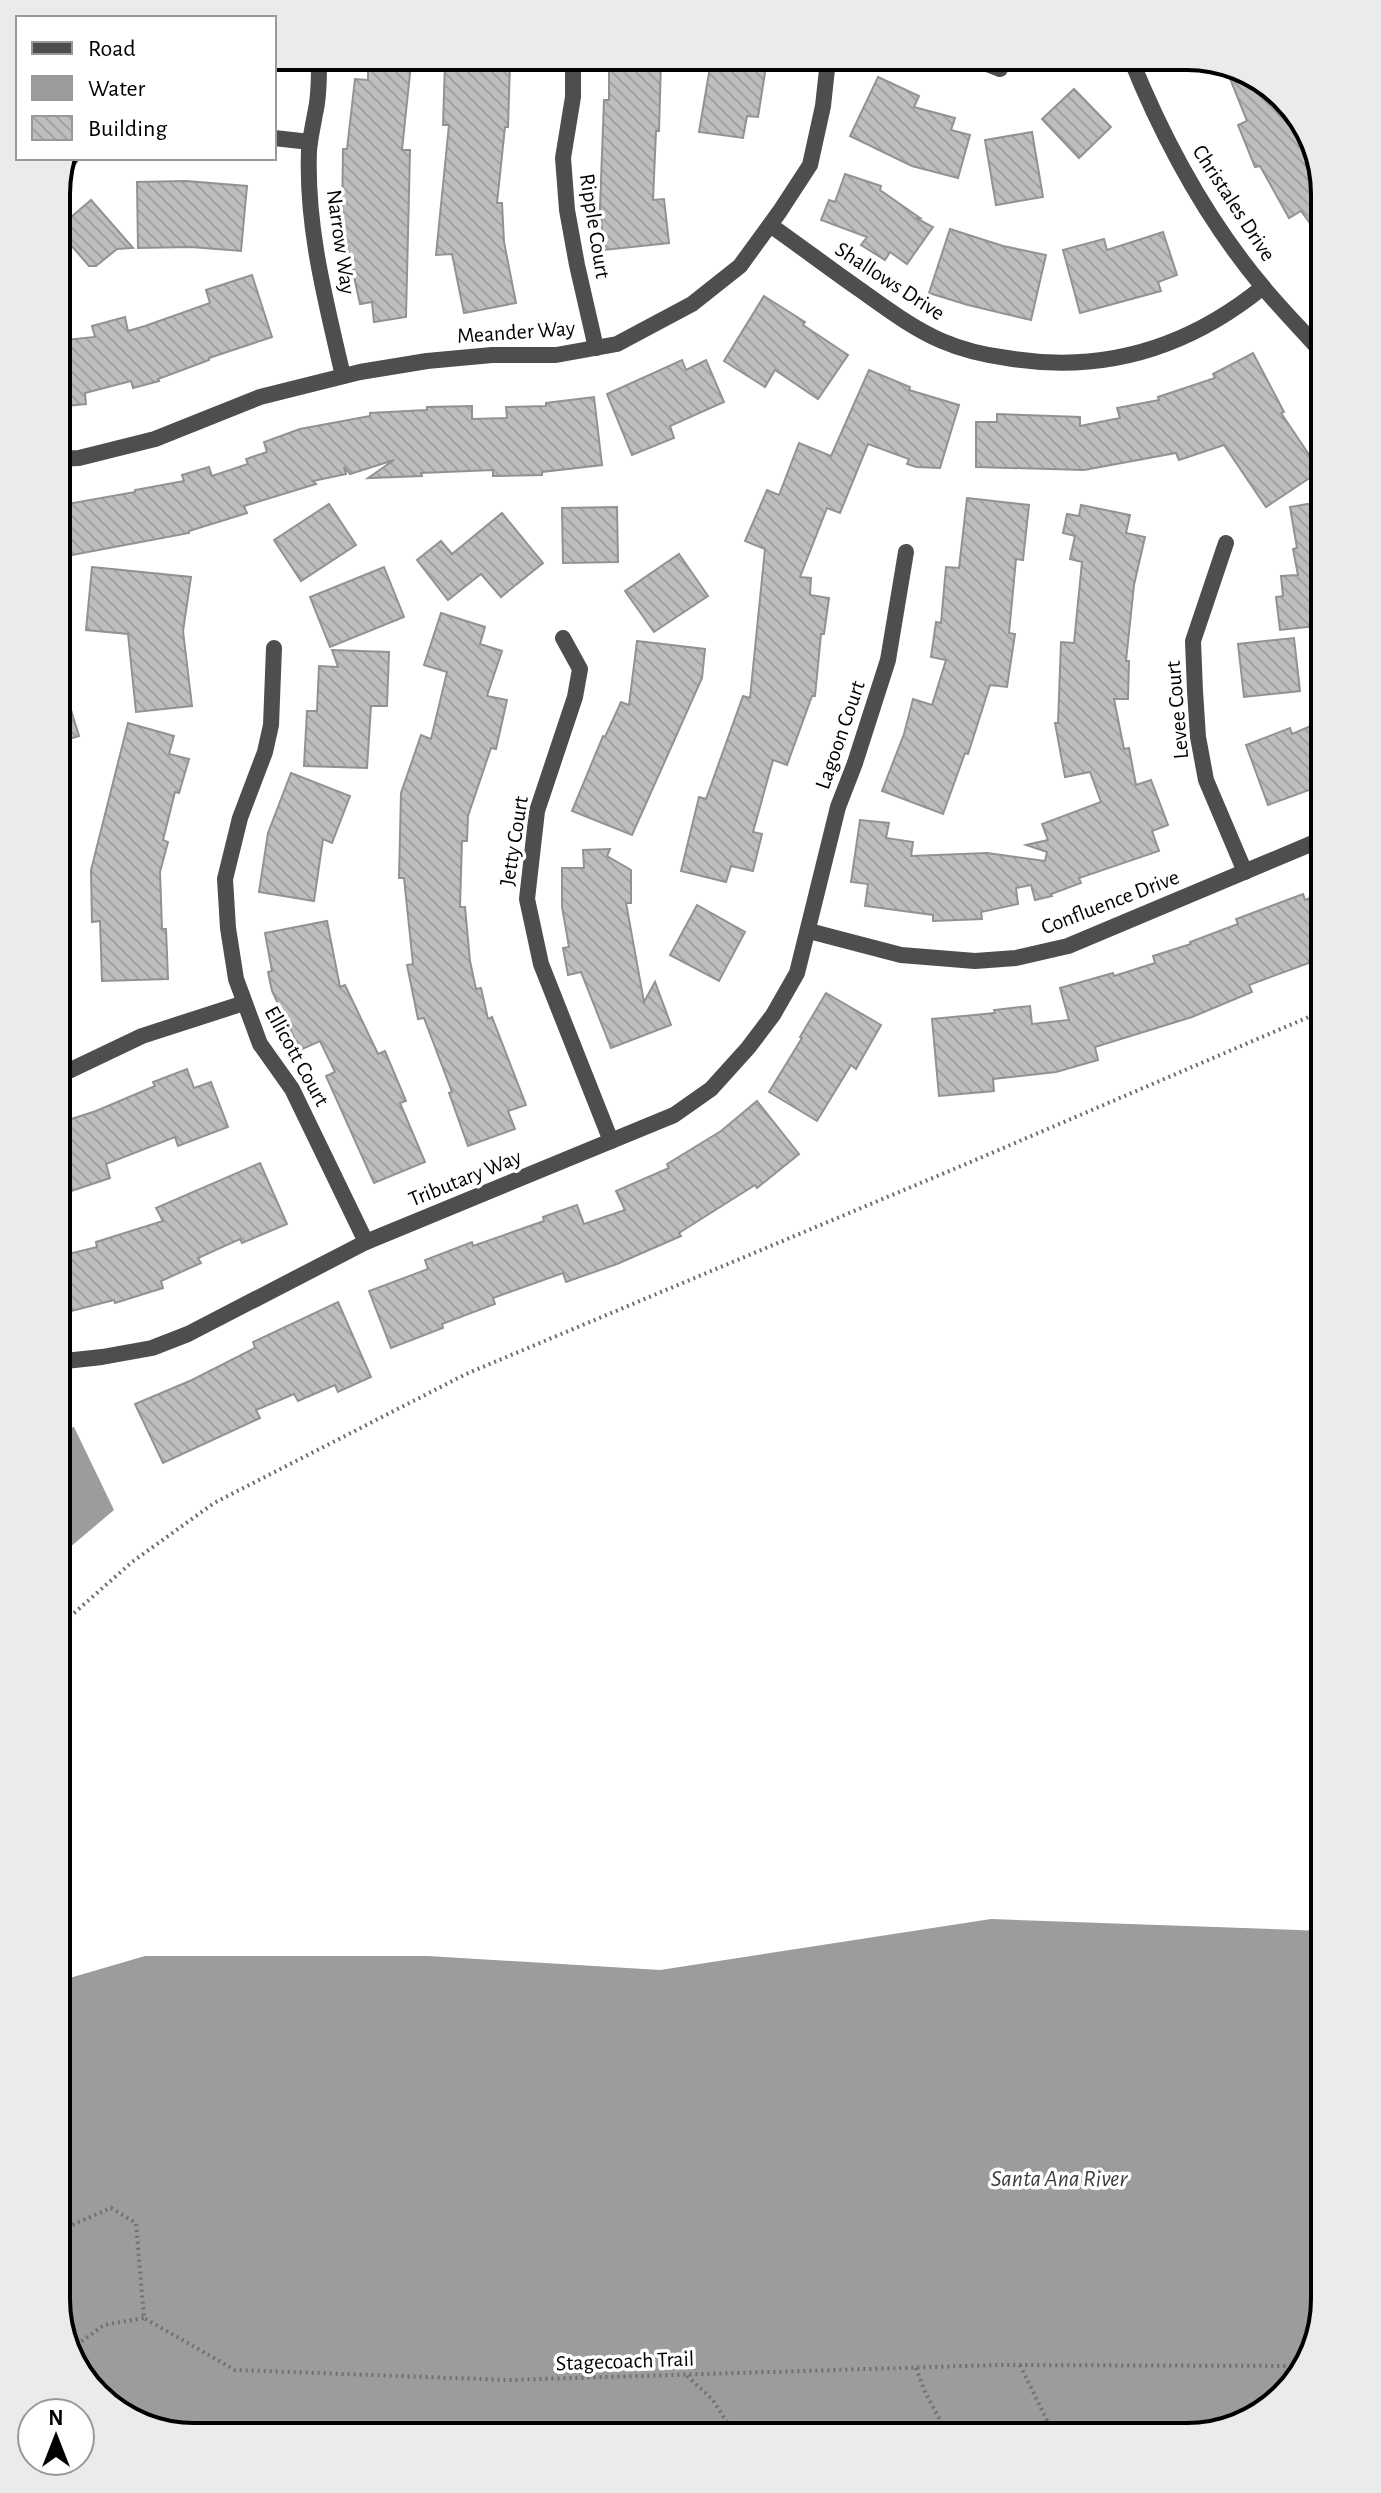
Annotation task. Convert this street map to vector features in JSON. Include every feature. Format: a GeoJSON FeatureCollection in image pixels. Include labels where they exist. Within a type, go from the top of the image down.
{"type":"FeatureCollection","features":[{"type":"Feature","properties":{"kind":"street","name":"Narrow Way"},"geometry":{"type":"LineString","coordinates":[[319,70],[310,142],[315,254],[343,376]]}},
{"type":"Feature","properties":{"kind":"street","name":"Ripple Court"},"geometry":{"type":"LineString","coordinates":[[573,70],[573,97],[563,158],[567,210],[596,348]]}},
{"type":"Feature","properties":{"kind":"street","name":"Meander Way"},"geometry":{"type":"LineString","coordinates":[[70,458],[155,439],[260,397],[343,376],[427,361],[492,355],[556,355],[617,344],[692,304],[740,266],[810,165],[823,106],[827,70]]}},
{"type":"Feature","properties":{"kind":"street","name":"Christales Drive"},"geometry":{"type":"LineString","coordinates":[[1135,70],[1186,176],[1236,252],[1311,340]]}},
{"type":"Feature","properties":{"kind":"street"},"geometry":{"type":"LineString","coordinates":[[276,138],[310,142]]}},
{"type":"Feature","properties":{"kind":"street","name":"Shallows Drive"},"geometry":{"type":"LineString","coordinates":[[770,225],[916,328],[943,342],[976,353],[1017,360],[1054,364],[1109,361],[1164,345],[1211,323],[1263,287]]}},
{"type":"Feature","properties":{"kind":"street","name":"Levee Court"},"geometry":{"type":"LineString","coordinates":[[1226,543],[1193,641],[1195,691],[1198,737],[1206,780],[1245,872]]}},
{"type":"Feature","properties":{"kind":"street","name":"Lagoon Court"},"geometry":{"type":"LineString","coordinates":[[809,931],[838,807],[888,660],[906,552]]}},
{"type":"Feature","properties":{"kind":"street","name":"Jetty Court"},"geometry":{"type":"LineString","coordinates":[[563,638],[580,669],[575,697],[537,811],[527,899],[541,964],[611,1141]]}},
{"type":"Feature","properties":{"kind":"street","name":"Ellicott Court"},"geometry":{"type":"LineString","coordinates":[[274,648],[271,725],[265,752],[240,818],[225,879],[234,967],[260,1044],[292,1089],[366,1242]]}},
{"type":"Feature","properties":{"kind":"street","name":"Confluence Drive"},"geometry":{"type":"LineString","coordinates":[[809,931],[901,955],[975,961],[1016,958],[1068,946],[1311,844]]}},
{"type":"Feature","properties":{"kind":"street","name":"Tributary Way"},"geometry":{"type":"LineString","coordinates":[[70,1360],[152,1348],[188,1334],[366,1242],[674,1115],[711,1089],[773,1015],[797,973],[809,931]]}},
{"type":"Feature","properties":{"kind":"street"},"geometry":{"type":"LineString","coordinates":[[70,1070],[142,1036],[244,1003]]}},
{"type":"Feature","properties":{"kind":"path"},"geometry":{"type":"LineString","coordinates":[[70,1617],[132,1562],[214,1503],[466,1374],[1311,1016]]}},
{"type":"Feature","properties":{"kind":"path"},"geometry":{"type":"LineString","coordinates":[[70,2226],[111,2208],[136,2223],[144,2318],[104,2325],[78,2344]]}},
{"type":"Feature","properties":{"kind":"path","name":"Stagecoach Trail"},"geometry":{"type":"LineString","coordinates":[[144,2318],[235,2370],[508,2380],[1020,2365],[1291,2366]]}},
{"type":"Feature","properties":{"kind":"path"},"geometry":{"type":"LineString","coordinates":[[1020,2365],[1048,2423]]}},
{"type":"Feature","properties":{"kind":"path"},"geometry":{"type":"LineString","coordinates":[[916,2368],[942,2423]]}},
{"type":"Feature","properties":{"kind":"path"},"geometry":{"type":"LineString","coordinates":[[686,2375],[713,2400],[727,2423]]}},
{"type":"Feature","properties":{"kind":"water"},"geometry":{"type":"Polygon","coordinates":[[[74,1427],[114,1510],[70,1547],[70,1428],[74,1427]]]}},
{"type":"Feature","properties":{"kind":"water","name":"Santa Ana River"},"geometry":{"type":"Polygon","coordinates":[[[991,1919],[1311,1930],[1311,2299],[1309,2323],[1290,2368],[1269,2392],[1234,2414],[1211,2421],[1187,2423],[186,2423],[162,2419],[132,2406],[106,2387],[96,2374],[79,2346],[72,2323],[70,2299],[70,1978],[145,1956],[428,1956],[660,1970],[991,1919]]]}},
{"type":"Feature","properties":{"kind":"building"},"geometry":{"type":"Polygon","coordinates":[[[368,70],[410,70],[402,150],[410,150],[406,317],[374,322],[372,302],[360,304],[342,222],[343,149],[347,149],[355,79],[368,80],[368,70]]]}},
{"type":"Feature","properties":{"kind":"building"},"geometry":{"type":"Polygon","coordinates":[[[445,70],[510,70],[508,127],[505,127],[497,203],[502,203],[504,242],[516,303],[464,313],[452,254],[436,255],[449,125],[443,125],[445,70]]]}},
{"type":"Feature","properties":{"kind":"building"},"geometry":{"type":"Polygon","coordinates":[[[609,70],[661,70],[653,200],[664,199],[669,243],[604,250],[600,208],[604,100],[609,100],[609,70]]]}},
{"type":"Feature","properties":{"kind":"building"},"geometry":{"type":"Polygon","coordinates":[[[709,70],[765,70],[758,117],[747,116],[743,138],[699,132],[709,70]]]}},
{"type":"Feature","properties":{"kind":"building"},"geometry":{"type":"Polygon","coordinates":[[[878,77],[919,96],[914,107],[955,118],[951,130],[970,135],[958,178],[912,166],[850,136],[878,77]]]}},
{"type":"Feature","properties":{"kind":"building"},"geometry":{"type":"Polygon","coordinates":[[[1230,78],[1269,101],[1294,132],[1309,170],[1311,225],[1301,211],[1289,218],[1260,166],[1255,167],[1238,125],[1247,121],[1230,78]]]}},
{"type":"Feature","properties":{"kind":"building"},"geometry":{"type":"Polygon","coordinates":[[[1074,89],[1111,127],[1079,158],[1042,119],[1074,89]]]}},
{"type":"Feature","properties":{"kind":"building"},"geometry":{"type":"Polygon","coordinates":[[[1032,132],[1043,197],[996,205],[985,140],[1032,132]]]}},
{"type":"Feature","properties":{"kind":"building"},"geometry":{"type":"Polygon","coordinates":[[[845,174],[881,186],[880,190],[933,227],[907,264],[890,252],[885,260],[861,245],[867,237],[821,220],[829,200],[835,202],[845,174]]]}},
{"type":"Feature","properties":{"kind":"building"},"geometry":{"type":"Polygon","coordinates":[[[186,181],[247,186],[241,251],[191,247],[138,248],[137,182],[186,181]]]}},
{"type":"Feature","properties":{"kind":"building"},"geometry":{"type":"Polygon","coordinates":[[[91,200],[133,248],[117,249],[96,266],[89,266],[70,244],[70,218],[91,200]]]}},
{"type":"Feature","properties":{"kind":"building"},"geometry":{"type":"Polygon","coordinates":[[[950,229],[1003,246],[1046,255],[1031,320],[929,293],[950,229]]]}},
{"type":"Feature","properties":{"kind":"building"},"geometry":{"type":"Polygon","coordinates":[[[1163,232],[1177,275],[1158,282],[1161,291],[1080,313],[1063,250],[1104,239],[1107,250],[1163,232]]]}},
{"type":"Feature","properties":{"kind":"building"},"geometry":{"type":"Polygon","coordinates":[[[252,275],[272,337],[209,358],[159,381],[133,388],[131,381],[85,393],[86,404],[70,406],[70,340],[95,337],[92,326],[125,317],[128,331],[210,303],[206,290],[252,275]]]}},
{"type":"Feature","properties":{"kind":"building"},"geometry":{"type":"Polygon","coordinates":[[[764,296],[848,355],[818,399],[775,370],[765,387],[724,361],[764,296]]]}},
{"type":"Feature","properties":{"kind":"building"},"geometry":{"type":"Polygon","coordinates":[[[1253,353],[1284,412],[1281,413],[1311,458],[1311,477],[1266,507],[1224,445],[1179,460],[1176,453],[1084,470],[976,467],[976,422],[997,422],[997,414],[1080,417],[1080,426],[1120,418],[1117,408],[1159,400],[1158,397],[1215,378],[1213,374],[1253,353]]]}},
{"type":"Feature","properties":{"kind":"building"},"geometry":{"type":"Polygon","coordinates":[[[682,360],[686,370],[706,360],[724,402],[670,426],[674,438],[632,455],[607,394],[682,360]]]}},
{"type":"Feature","properties":{"kind":"building"},"geometry":{"type":"Polygon","coordinates":[[[869,370],[910,387],[909,390],[959,405],[940,468],[907,464],[909,459],[868,444],[840,513],[827,508],[800,577],[811,578],[810,595],[829,598],[824,634],[821,634],[815,696],[812,696],[787,765],[773,760],[753,832],[762,834],[753,871],[731,866],[726,882],[681,871],[699,797],[706,799],[743,696],[750,698],[765,549],[745,541],[767,490],[779,495],[799,443],[831,456],[869,370]]]}},
{"type":"Feature","properties":{"kind":"building"},"geometry":{"type":"Polygon","coordinates":[[[594,397],[602,465],[542,472],[542,475],[493,476],[493,470],[368,478],[394,460],[350,474],[344,467],[346,474],[313,481],[316,484],[244,506],[247,513],[189,533],[70,555],[70,504],[184,481],[182,475],[209,467],[212,476],[248,464],[246,459],[267,452],[264,442],[300,429],[370,416],[370,413],[427,410],[427,407],[472,406],[472,419],[507,418],[506,407],[546,406],[546,403],[594,397]]]}},
{"type":"Feature","properties":{"kind":"building"},"geometry":{"type":"Polygon","coordinates":[[[967,498],[1029,505],[1023,560],[1016,559],[1009,633],[1015,634],[1007,687],[990,685],[968,754],[965,753],[943,814],[882,791],[904,734],[913,699],[932,705],[946,660],[931,657],[936,622],[941,623],[946,567],[959,568],[967,498]]]}},
{"type":"Feature","properties":{"kind":"building"},"geometry":{"type":"Polygon","coordinates":[[[1311,503],[1311,627],[1280,630],[1276,597],[1283,596],[1281,576],[1298,575],[1290,507],[1311,503]]]}},
{"type":"Feature","properties":{"kind":"building"},"geometry":{"type":"Polygon","coordinates":[[[329,504],[356,545],[301,581],[274,540],[329,504]]]}},
{"type":"Feature","properties":{"kind":"building"},"geometry":{"type":"Polygon","coordinates":[[[1081,505],[1130,515],[1126,533],[1145,537],[1134,585],[1126,661],[1129,661],[1128,699],[1114,699],[1124,749],[1129,748],[1136,785],[1151,780],[1168,825],[1152,831],[1159,851],[1079,878],[1081,883],[1052,896],[1035,900],[1031,885],[1016,888],[1018,904],[981,912],[982,919],[933,921],[933,915],[865,906],[868,884],[851,882],[860,820],[889,823],[886,838],[913,842],[911,856],[987,853],[1045,861],[1047,852],[1026,845],[1048,840],[1042,824],[1101,802],[1090,772],[1065,777],[1055,723],[1058,723],[1061,642],[1074,643],[1082,562],[1070,559],[1075,536],[1063,533],[1067,514],[1079,516],[1081,505]]]}},
{"type":"Feature","properties":{"kind":"building"},"geometry":{"type":"Polygon","coordinates":[[[617,507],[618,562],[563,563],[562,508],[617,507]]]}},
{"type":"Feature","properties":{"kind":"building"},"geometry":{"type":"Polygon","coordinates":[[[502,513],[543,563],[501,597],[481,574],[448,600],[417,560],[441,541],[452,554],[502,513]]]}},
{"type":"Feature","properties":{"kind":"building"},"geometry":{"type":"Polygon","coordinates":[[[679,554],[708,596],[654,632],[625,591],[679,554]]]}},
{"type":"Feature","properties":{"kind":"building"},"geometry":{"type":"Polygon","coordinates":[[[92,567],[191,577],[183,631],[192,706],[136,712],[128,634],[86,630],[92,567]]]}},
{"type":"Feature","properties":{"kind":"building"},"geometry":{"type":"Polygon","coordinates":[[[384,567],[404,617],[330,647],[310,597],[384,567]]]}},
{"type":"Feature","properties":{"kind":"building"},"geometry":{"type":"Polygon","coordinates":[[[441,613],[485,627],[480,644],[502,651],[487,696],[507,700],[496,749],[491,748],[468,816],[467,841],[462,841],[460,907],[465,907],[476,989],[481,988],[488,1019],[492,1017],[526,1105],[508,1111],[515,1129],[468,1146],[449,1093],[452,1092],[424,1018],[418,1019],[407,965],[413,964],[404,878],[399,878],[401,793],[421,735],[431,739],[447,672],[424,665],[441,613]]]}},
{"type":"Feature","properties":{"kind":"building"},"geometry":{"type":"Polygon","coordinates":[[[1294,638],[1300,691],[1244,697],[1238,644],[1294,638]]]}},
{"type":"Feature","properties":{"kind":"building"},"geometry":{"type":"Polygon","coordinates":[[[637,641],[705,649],[702,678],[632,835],[572,811],[603,736],[621,702],[629,705],[637,641]]]}},
{"type":"Feature","properties":{"kind":"building"},"geometry":{"type":"Polygon","coordinates":[[[332,650],[389,652],[387,706],[371,706],[367,768],[304,766],[307,711],[317,711],[319,666],[338,667],[332,650]]]}},
{"type":"Feature","properties":{"kind":"building"},"geometry":{"type":"Polygon","coordinates":[[[70,706],[79,736],[70,739],[70,706]]]}},
{"type":"Feature","properties":{"kind":"building"},"geometry":{"type":"Polygon","coordinates":[[[128,723],[174,736],[169,754],[189,759],[179,793],[175,792],[163,840],[168,842],[160,872],[168,979],[102,981],[100,921],[92,922],[91,870],[128,723]]]}},
{"type":"Feature","properties":{"kind":"building"},"geometry":{"type":"Polygon","coordinates":[[[1311,726],[1311,789],[1268,805],[1246,745],[1290,728],[1292,734],[1311,726]]]}},
{"type":"Feature","properties":{"kind":"building"},"geometry":{"type":"Polygon","coordinates":[[[291,773],[350,796],[332,843],[323,839],[314,901],[259,892],[268,833],[291,773]]]}},
{"type":"Feature","properties":{"kind":"building"},"geometry":{"type":"Polygon","coordinates":[[[610,849],[607,856],[631,870],[631,903],[626,903],[644,1002],[655,982],[671,1025],[611,1048],[581,972],[568,975],[563,948],[569,947],[562,907],[562,868],[584,868],[583,850],[610,849]]]}},
{"type":"Feature","properties":{"kind":"building"},"geometry":{"type":"Polygon","coordinates":[[[1303,894],[1305,900],[1311,898],[1311,962],[1249,985],[1252,992],[1192,1017],[1095,1047],[1098,1060],[1056,1072],[993,1079],[994,1091],[939,1096],[932,1019],[1030,1006],[1032,1024],[1069,1020],[1060,988],[1155,963],[1153,956],[1238,924],[1236,919],[1303,894]]]}},
{"type":"Feature","properties":{"kind":"building"},"geometry":{"type":"Polygon","coordinates":[[[697,905],[745,932],[719,981],[670,955],[697,905]]]}},
{"type":"Feature","properties":{"kind":"building"},"geometry":{"type":"Polygon","coordinates":[[[327,921],[340,987],[345,985],[378,1054],[385,1051],[406,1101],[400,1103],[425,1162],[374,1183],[326,1076],[335,1072],[320,1041],[300,1050],[272,991],[268,972],[272,971],[265,933],[327,921]]]}},
{"type":"Feature","properties":{"kind":"building"},"geometry":{"type":"Polygon","coordinates":[[[826,993],[881,1025],[856,1069],[851,1065],[817,1121],[769,1092],[826,993]]]}},
{"type":"Feature","properties":{"kind":"building"},"geometry":{"type":"Polygon","coordinates":[[[187,1069],[194,1088],[211,1082],[228,1127],[178,1146],[175,1137],[106,1164],[110,1178],[70,1191],[70,1119],[155,1086],[153,1082],[187,1069]]]}},
{"type":"Feature","properties":{"kind":"building"},"geometry":{"type":"Polygon","coordinates":[[[757,1101],[799,1154],[757,1188],[755,1185],[679,1233],[681,1236],[617,1264],[566,1282],[563,1273],[493,1298],[495,1304],[391,1348],[369,1291],[428,1269],[425,1260],[472,1242],[473,1246],[544,1221],[543,1217],[577,1205],[584,1224],[625,1210],[616,1191],[669,1168],[667,1164],[721,1131],[757,1101]]]}},
{"type":"Feature","properties":{"kind":"building"},"geometry":{"type":"Polygon","coordinates":[[[260,1163],[287,1224],[242,1243],[240,1239],[198,1258],[201,1263],[161,1281],[163,1288],[115,1303],[114,1300],[70,1311],[70,1254],[97,1247],[96,1242],[163,1221],[156,1208],[260,1163]]]}},
{"type":"Feature","properties":{"kind":"building"},"geometry":{"type":"Polygon","coordinates":[[[338,1302],[371,1377],[338,1392],[335,1385],[298,1401],[294,1394],[256,1410],[260,1418],[163,1463],[135,1404],[192,1380],[255,1348],[253,1342],[338,1302]]]}}]}
